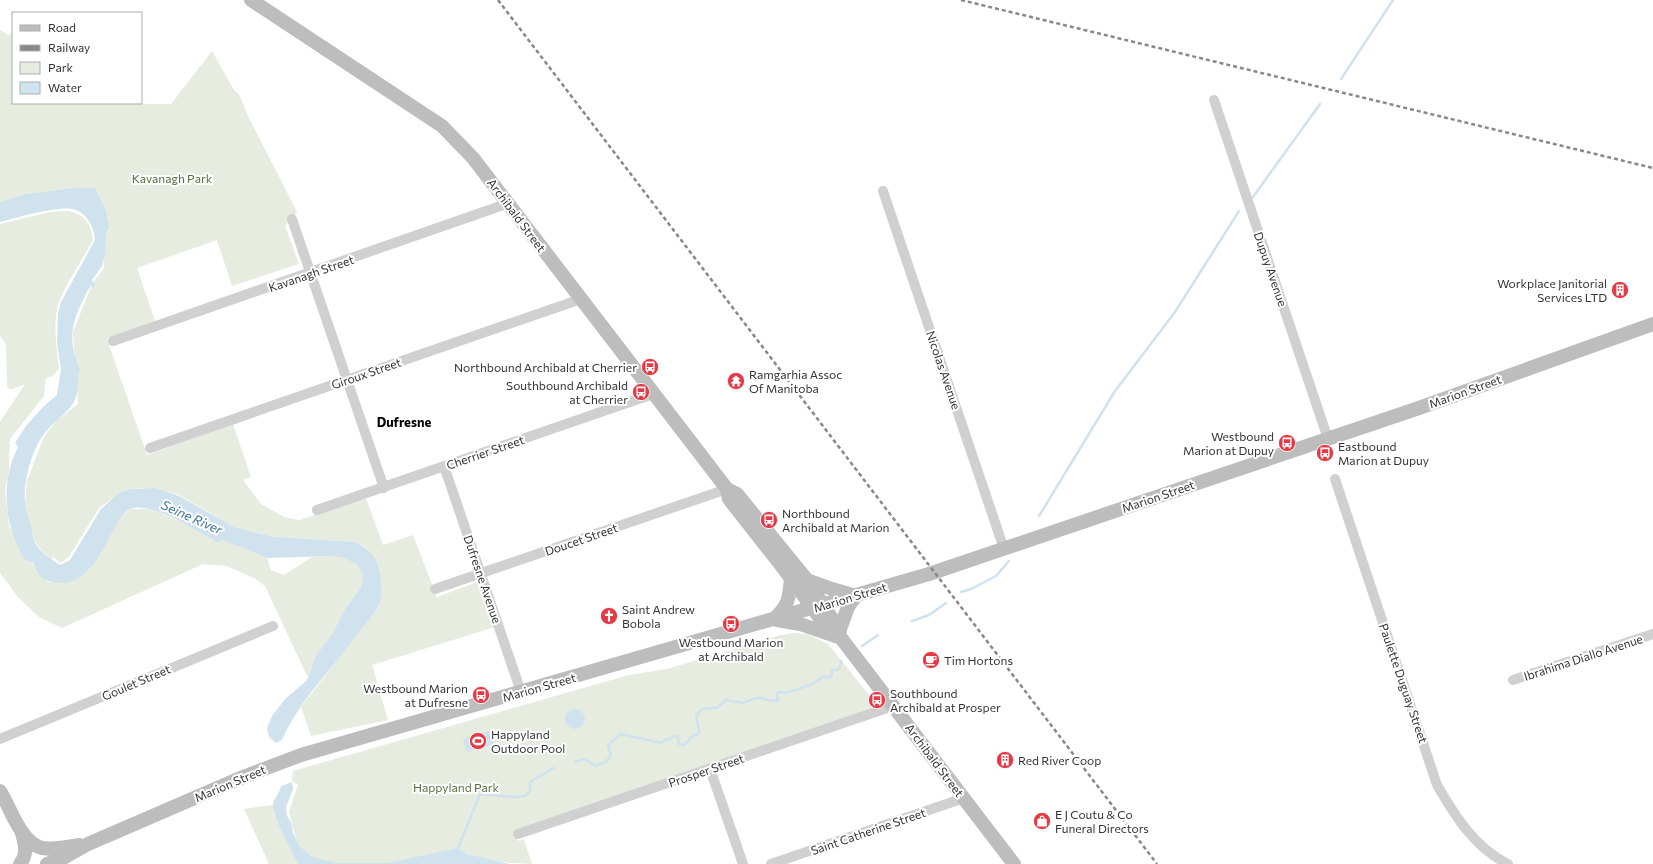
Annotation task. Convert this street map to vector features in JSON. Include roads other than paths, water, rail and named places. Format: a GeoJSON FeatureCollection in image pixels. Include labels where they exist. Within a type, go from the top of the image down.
{"type":"FeatureCollection","features":[{"type":"Feature","properties":{"kind":"main road","name":"Archibald Street"},"geometry":{"type":"LineString","coordinates":[[251,0],[442,126],[473,158],[727,489],[737,494],[807,580],[819,607]]}},
{"type":"Feature","properties":{"kind":"main road","name":"Marion Street"},"geometry":{"type":"LineString","coordinates":[[47,864],[65,857],[88,844],[243,777],[301,755],[819,607],[1004,549],[1418,408],[1653,324]]}},
{"type":"Feature","properties":{"kind":"main road","name":"Archibald Street"},"geometry":{"type":"LineString","coordinates":[[727,489],[729,499],[791,578],[819,607],[839,636],[1014,864]]}},
{"type":"Feature","properties":{"kind":"main road"},"geometry":{"type":"LineString","coordinates":[[774,619],[785,609],[789,597],[791,578]]}},
{"type":"Feature","properties":{"kind":"main road"},"geometry":{"type":"LineString","coordinates":[[774,619],[800,624],[839,636],[848,607],[856,596],[807,580]]}},
{"type":"Feature","properties":{"kind":"main road"},"geometry":{"type":"LineString","coordinates":[[0,791],[22,833],[26,857],[20,864]]}},
{"type":"Feature","properties":{"kind":"main road"},"geometry":{"type":"LineString","coordinates":[[22,833],[39,847],[57,848],[88,844]]}},
{"type":"Feature","properties":{"kind":"street","name":"Dupuy Avenue"},"geometry":{"type":"LineString","coordinates":[[1214,100],[1328,439]]}},
{"type":"Feature","properties":{"kind":"street","name":"Nicolas Avenue"},"geometry":{"type":"LineString","coordinates":[[883,191],[1004,549]]}},
{"type":"Feature","properties":{"kind":"street","name":"Kavanagh Street"},"geometry":{"type":"LineString","coordinates":[[113,341],[509,204]]}},
{"type":"Feature","properties":{"kind":"street"},"geometry":{"type":"LineString","coordinates":[[292,219],[384,488]]}},
{"type":"Feature","properties":{"kind":"street","name":"Giroux Street"},"geometry":{"type":"LineString","coordinates":[[150,448],[581,299]]}},
{"type":"Feature","properties":{"kind":"street","name":"Cherrier Street"},"geometry":{"type":"LineString","coordinates":[[317,510],[653,394]]}},
{"type":"Feature","properties":{"kind":"street","name":"Dufresne Avenue"},"geometry":{"type":"LineString","coordinates":[[444,466],[521,692]]}},
{"type":"Feature","properties":{"kind":"street","name":"Paulette Duguay Street"},"geometry":{"type":"LineString","coordinates":[[1335,479],[1437,785],[1454,814],[1473,838],[1494,857],[1508,864]]}},
{"type":"Feature","properties":{"kind":"street","name":"Doucet Street"},"geometry":{"type":"LineString","coordinates":[[435,589],[727,489]]}},
{"type":"Feature","properties":{"kind":"street","name":"Goulet Street"},"geometry":{"type":"LineString","coordinates":[[0,739],[273,626]]}},
{"type":"Feature","properties":{"kind":"street","name":"Ibrahima Diallo Avenue"},"geometry":{"type":"LineString","coordinates":[[1513,680],[1653,634]]}},
{"type":"Feature","properties":{"kind":"street","name":"Prosper Street"},"geometry":{"type":"LineString","coordinates":[[518,834],[893,706]]}},
{"type":"Feature","properties":{"kind":"street"},"geometry":{"type":"LineString","coordinates":[[710,769],[743,864]]}},
{"type":"Feature","properties":{"kind":"street","name":"Saint Catherine Street"},"geometry":{"type":"LineString","coordinates":[[771,864],[964,798]]}},
{"type":"Feature","properties":{"kind":"water","name":"Seine River"},"geometry":{"type":"Polygon","coordinates":[[[73,188],[95,188],[106,211],[109,228],[106,233],[105,253],[102,266],[92,280],[95,285],[93,288],[91,285],[84,297],[75,318],[73,327],[73,347],[80,371],[78,374],[76,395],[69,408],[51,426],[39,441],[29,468],[25,487],[25,504],[34,540],[42,551],[60,565],[70,560],[101,509],[119,493],[129,489],[154,488],[179,496],[234,527],[276,537],[355,542],[367,549],[377,563],[379,569],[381,599],[374,613],[298,711],[282,740],[276,743],[269,737],[267,728],[272,716],[286,698],[308,678],[315,657],[334,631],[343,612],[361,587],[363,578],[362,572],[356,564],[344,558],[333,556],[267,558],[222,540],[216,543],[214,540],[161,512],[139,507],[125,512],[94,564],[79,578],[70,582],[57,583],[43,578],[38,574],[33,563],[25,560],[18,547],[9,519],[7,504],[9,475],[12,461],[18,447],[15,443],[26,426],[43,407],[57,395],[61,369],[57,343],[58,313],[61,302],[95,240],[90,222],[84,215],[76,210],[50,210],[0,222],[0,202],[26,194],[73,188]]]}},
{"type":"Feature","properties":{"kind":"water"},"geometry":{"type":"Polygon","coordinates":[[[575,709],[582,712],[585,719],[582,726],[575,729],[568,726],[565,719],[568,712],[575,709]]]}},
{"type":"Feature","properties":{"kind":"water","name":"Happyland Outdoor Pool"},"geometry":{"type":"Polygon","coordinates":[[[490,731],[494,744],[466,752],[463,739],[490,731]]]}},
{"type":"Feature","properties":{"kind":"water"},"geometry":{"type":"Polygon","coordinates":[[[292,782],[293,789],[286,807],[287,816],[291,822],[293,833],[299,846],[312,857],[337,863],[388,863],[458,848],[467,854],[509,864],[298,864],[278,824],[273,809],[273,803],[280,791],[281,786],[292,782]]]}},
{"type":"Feature","properties":{"kind":"waterway"},"geometry":{"type":"LineString","coordinates":[[1341,79],[1393,0]]}},
{"type":"Feature","properties":{"kind":"waterway"},"geometry":{"type":"LineString","coordinates":[[1253,197],[1320,104]]}},
{"type":"Feature","properties":{"kind":"waterway"},"geometry":{"type":"LineString","coordinates":[[1039,516],[1115,391],[1175,312],[1239,211]]}},
{"type":"Feature","properties":{"kind":"waterway"},"geometry":{"type":"LineString","coordinates":[[961,592],[971,589],[996,576],[1009,561]]}},
{"type":"Feature","properties":{"kind":"waterway"},"geometry":{"type":"LineString","coordinates":[[912,621],[929,615],[946,603]]}},
{"type":"Feature","properties":{"kind":"waterway"},"geometry":{"type":"LineString","coordinates":[[862,646],[878,635]]}},
{"type":"Feature","properties":{"kind":"waterway"},"geometry":{"type":"LineString","coordinates":[[575,762],[585,759],[595,766],[607,761],[611,755],[608,746],[620,734],[662,743],[666,739],[675,736],[678,737],[679,744],[684,745],[693,736],[698,734],[699,731],[696,716],[700,711],[708,708],[717,708],[726,700],[743,703],[756,698],[762,698],[778,701],[777,694],[779,692],[786,693],[813,684],[824,676],[829,678],[832,675],[832,670],[837,670],[840,667],[841,661]]}},
{"type":"Feature","properties":{"kind":"waterway"},"geometry":{"type":"LineString","coordinates":[[458,848],[480,794],[513,797],[525,796],[530,791],[530,782],[554,768]]}},
{"type":"Feature","properties":{"kind":"railway"},"geometry":{"type":"LineString","coordinates":[[498,0],[1157,864]]}},
{"type":"Feature","properties":{"kind":"railway"},"geometry":{"type":"LineString","coordinates":[[961,0],[1653,168]]}},
{"type":"Feature","properties":{"kind":"place","name":"Workplace Janitorial Services LTD"},"geometry":{"type":"Point","coordinates":[1620,290]}},
{"type":"Feature","properties":{"kind":"place","name":"Northbound Archibald at Cherrier"},"geometry":{"type":"Point","coordinates":[650,367]}},
{"type":"Feature","properties":{"kind":"place","name":"Ramgarhia Assoc Of Manitoba"},"geometry":{"type":"Point","coordinates":[736,381]}},
{"type":"Feature","properties":{"kind":"place","name":"Southbound Archibald at Cherrier"},"geometry":{"type":"Point","coordinates":[641,392]}},
{"type":"Feature","properties":{"kind":"place","name":"Westbound Marion at Dupuy"},"geometry":{"type":"Point","coordinates":[1287,443]}},
{"type":"Feature","properties":{"kind":"place","name":"Eastbound Marion at Dupuy"},"geometry":{"type":"Point","coordinates":[1325,453]}},
{"type":"Feature","properties":{"kind":"place","name":"Northbound Archibald at Marion"},"geometry":{"type":"Point","coordinates":[769,520]}},
{"type":"Feature","properties":{"kind":"place","name":"Saint Andrew Bobola"},"geometry":{"type":"Point","coordinates":[609,616]}},
{"type":"Feature","properties":{"kind":"place","name":"Westbound Marion at Archibald"},"geometry":{"type":"Point","coordinates":[731,624]}},
{"type":"Feature","properties":{"kind":"place","name":"Tim Hortons"},"geometry":{"type":"Point","coordinates":[931,660]}},
{"type":"Feature","properties":{"kind":"place","name":"Westbound Marion at Dufresne"},"geometry":{"type":"Point","coordinates":[481,695]}},
{"type":"Feature","properties":{"kind":"place","name":"Southbound Archibald at Prosper"},"geometry":{"type":"Point","coordinates":[877,700]}},
{"type":"Feature","properties":{"kind":"place","name":"Happyland Outdoor Pool"},"geometry":{"type":"Point","coordinates":[478,741]}},
{"type":"Feature","properties":{"kind":"place","name":"Red River Coop"},"geometry":{"type":"Point","coordinates":[1005,760]}},
{"type":"Feature","properties":{"kind":"place","name":"E J Coutu & Co Funeral Directors"},"geometry":{"type":"Point","coordinates":[1042,821]}},
{"type":"Feature","properties":{"kind":"district","name":"Dufresne"},"geometry":{"type":"Point","coordinates":[404,422]}},
{"type":"Feature","properties":{"kind":"park label","name":"Kavanagh Park"},"geometry":{"type":"Point","coordinates":[172,178]}},
{"type":"Feature","properties":{"kind":"park label","name":"Happyland Park"},"geometry":{"type":"Point","coordinates":[456,787]}}]}
